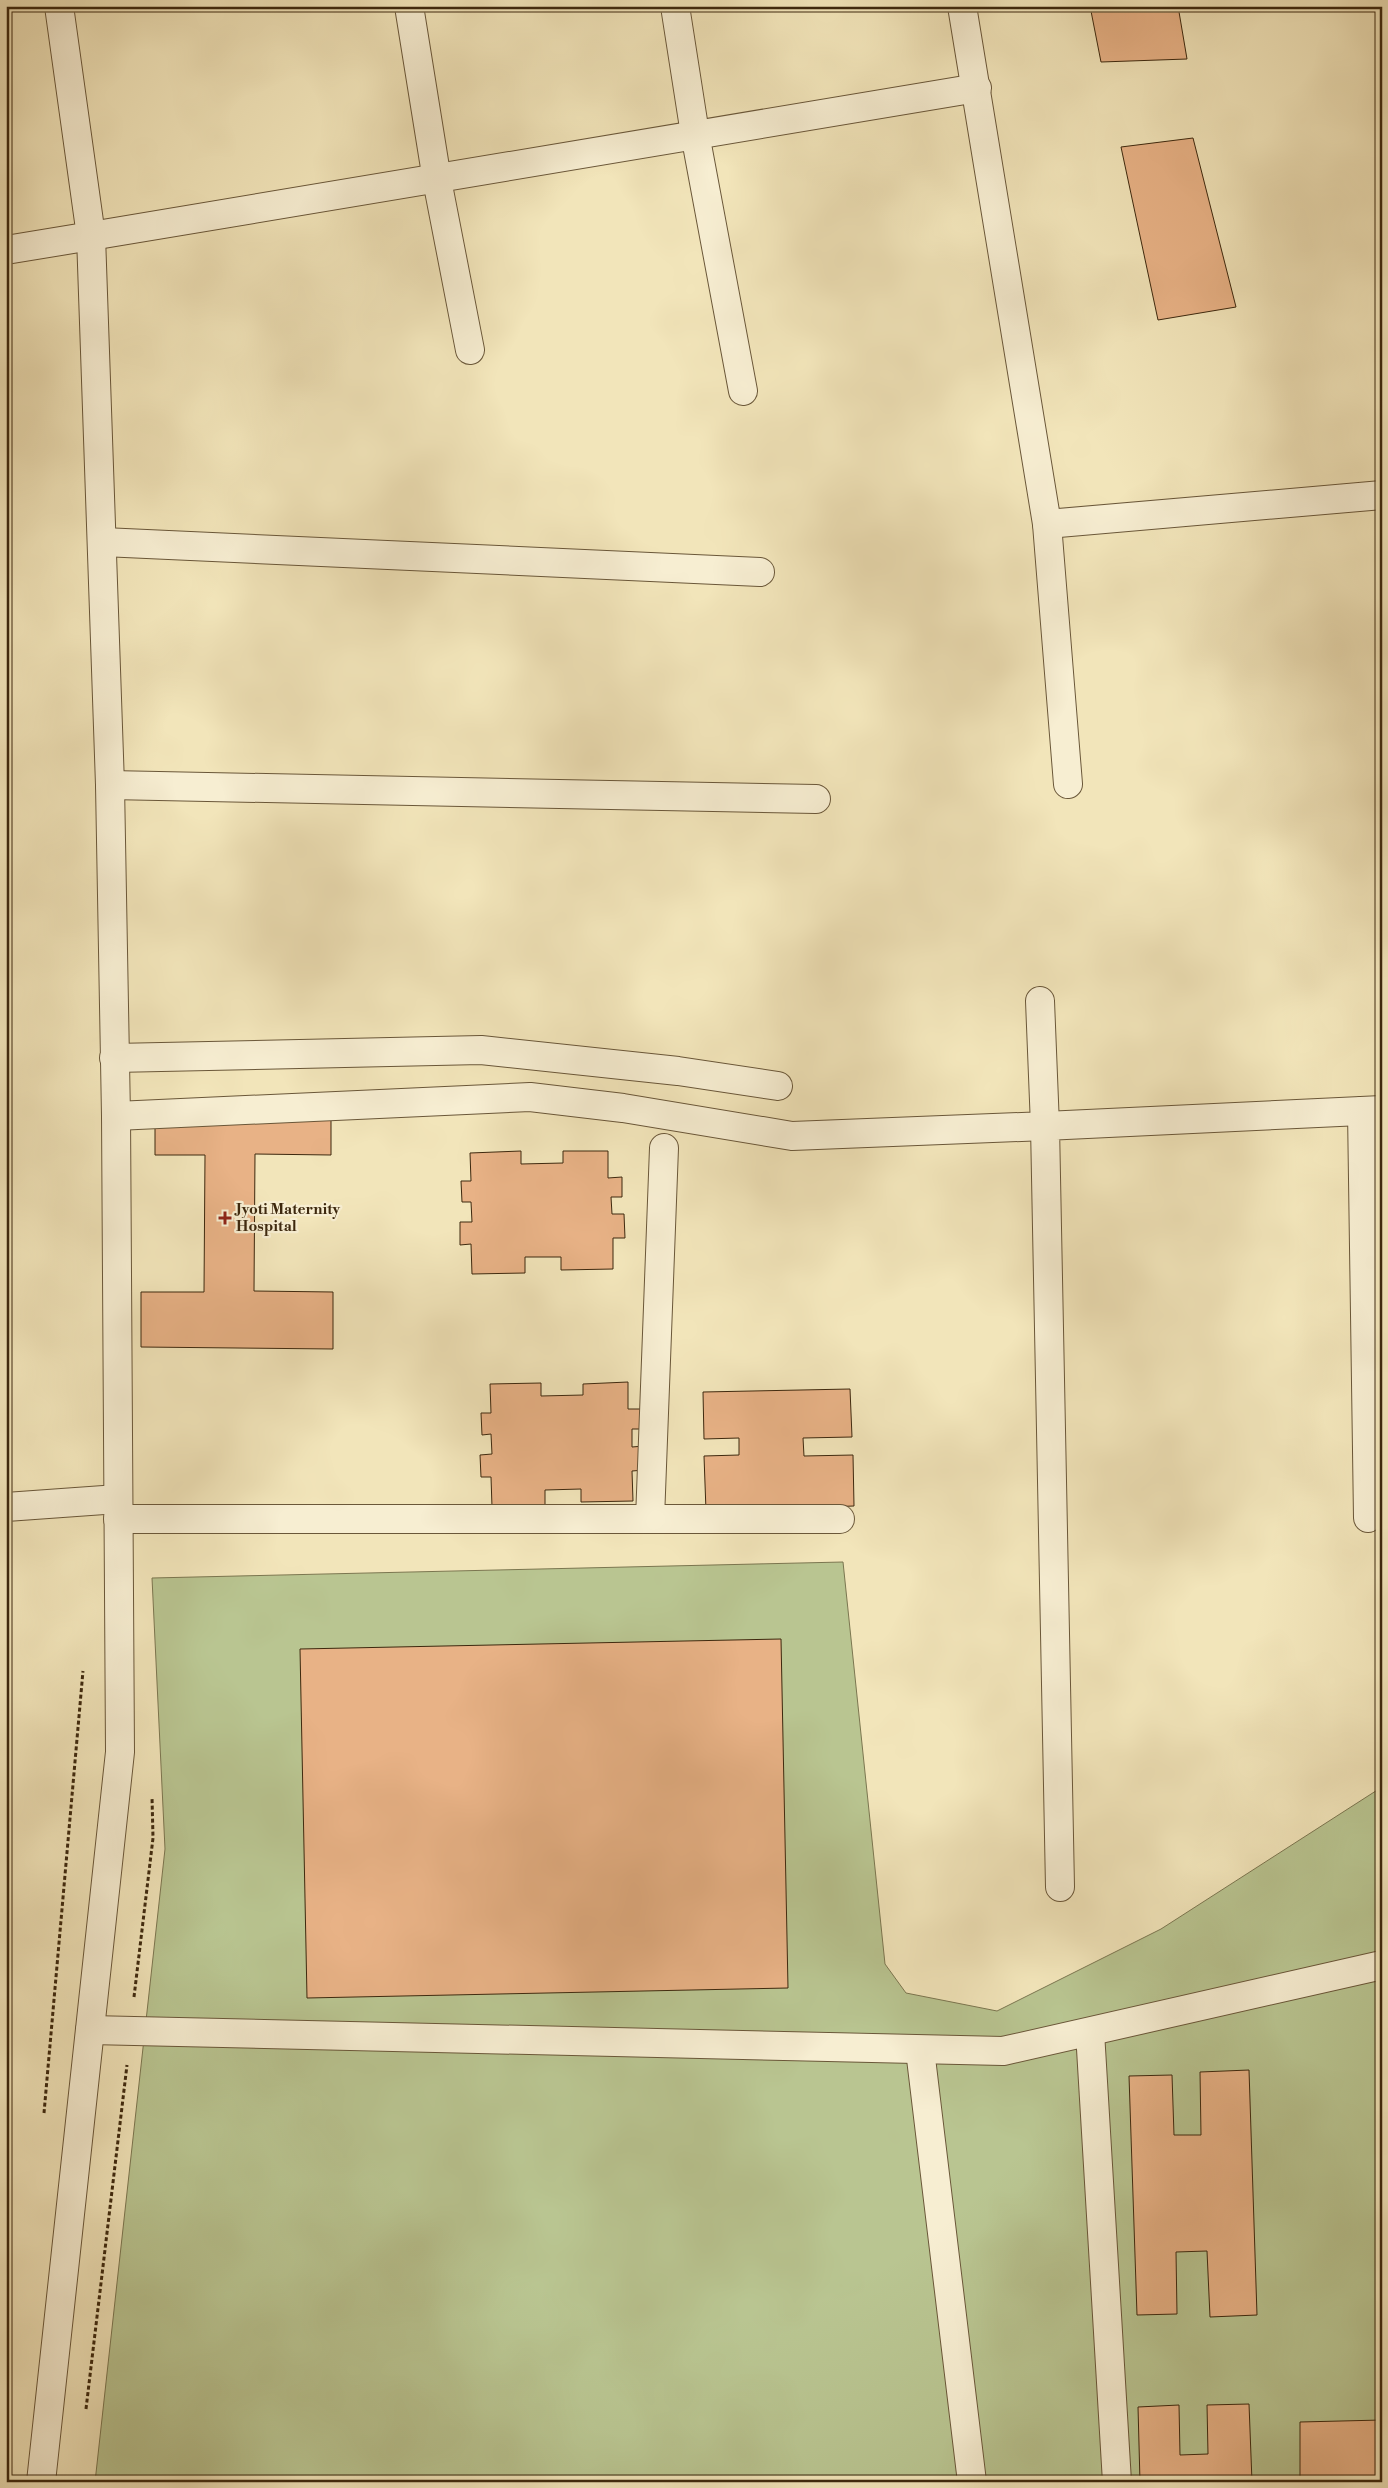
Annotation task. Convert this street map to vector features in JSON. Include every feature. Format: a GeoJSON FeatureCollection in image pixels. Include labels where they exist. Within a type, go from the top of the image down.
{"type":"FeatureCollection","features":[{"type":"Feature","properties":{"kind":"street"},"geometry":{"type":"LineString","coordinates":[[41,2482],[120,1752],[116,1116],[103,542],[91,236],[59,6]]}},
{"type":"Feature","properties":{"kind":"street"},"geometry":{"type":"LineString","coordinates":[[409,6],[437,180],[470,350]]}},
{"type":"Feature","properties":{"kind":"street"},"geometry":{"type":"LineString","coordinates":[[675,6],[695,134],[743,391]]}},
{"type":"Feature","properties":{"kind":"street"},"geometry":{"type":"LineString","coordinates":[[962,6],[977,88],[1047,524],[1068,784]]}},
{"type":"Feature","properties":{"kind":"street"},"geometry":{"type":"LineString","coordinates":[[6,250],[437,180],[695,134],[977,88]]}},
{"type":"Feature","properties":{"kind":"street"},"geometry":{"type":"LineString","coordinates":[[1047,524],[1382,495]]}},
{"type":"Feature","properties":{"kind":"street"},"geometry":{"type":"LineString","coordinates":[[103,542],[760,572]]}},
{"type":"Feature","properties":{"kind":"street"},"geometry":{"type":"LineString","coordinates":[[110,785],[816,799]]}},
{"type":"Feature","properties":{"kind":"street"},"geometry":{"type":"LineString","coordinates":[[1040,1001],[1045,1126],[1060,1887]]}},
{"type":"Feature","properties":{"kind":"street"},"geometry":{"type":"LineString","coordinates":[[114,1058],[481,1050],[678,1070],[778,1086]]}},
{"type":"Feature","properties":{"kind":"street"},"geometry":{"type":"LineString","coordinates":[[116,1116],[530,1097],[623,1108],[792,1136],[1372,1111],[1368,1518]]}},
{"type":"Feature","properties":{"kind":"street"},"geometry":{"type":"LineString","coordinates":[[650,1520],[664,1148]]}},
{"type":"Feature","properties":{"kind":"street"},"geometry":{"type":"LineString","coordinates":[[6,1507],[650,1520],[840,1519]]}},
{"type":"Feature","properties":{"kind":"street"},"geometry":{"type":"LineString","coordinates":[[90,2030],[1003,2051],[1382,1965]]}},
{"type":"Feature","properties":{"kind":"street"},"geometry":{"type":"LineString","coordinates":[[1090,2032],[1118,2482]]}},
{"type":"Feature","properties":{"kind":"street"},"geometry":{"type":"LineString","coordinates":[[920,2050],[972,2482]]}},
{"type":"Feature","properties":{"kind":"path"},"geometry":{"type":"LineString","coordinates":[[44,2115],[83,1669]]}},
{"type":"Feature","properties":{"kind":"green space"},"geometry":{"type":"Polygon","coordinates":[[[843,1562],[885,1964],[906,1993],[997,2011],[1161,1929],[1382,1787],[1382,2482],[95,2482],[165,1849],[152,1578],[843,1562]]]}},
{"type":"Feature","properties":{"kind":"building"},"geometry":{"type":"Polygon","coordinates":[[[1090,6],[1178,6],[1187,59],[1101,62],[1090,6]]]}},
{"type":"Feature","properties":{"kind":"building"},"geometry":{"type":"Polygon","coordinates":[[[1193,138],[1236,307],[1158,320],[1121,147],[1193,138]]]}},
{"type":"Feature","properties":{"kind":"building"},"geometry":{"type":"Polygon","coordinates":[[[155,1117],[331,1118],[331,1155],[255,1154],[254,1291],[333,1292],[333,1349],[141,1347],[141,1292],[204,1292],[205,1155],[155,1155],[155,1117]]]}},
{"type":"Feature","properties":{"kind":"building"},"geometry":{"type":"Polygon","coordinates":[[[521,1151],[521,1164],[563,1163],[563,1151],[608,1151],[608,1178],[622,1177],[622,1197],[611,1197],[612,1214],[624,1214],[625,1238],[613,1238],[613,1269],[561,1270],[561,1257],[525,1257],[525,1273],[472,1274],[471,1244],[460,1245],[460,1222],[472,1222],[471,1202],[462,1202],[461,1181],[471,1181],[470,1153],[521,1151]]]}},
{"type":"Feature","properties":{"kind":"building"},"geometry":{"type":"Polygon","coordinates":[[[628,1382],[628,1409],[642,1409],[643,1429],[632,1429],[632,1447],[644,1446],[645,1470],[632,1471],[633,1501],[581,1502],[581,1489],[545,1490],[545,1505],[492,1507],[491,1477],[481,1477],[480,1455],[492,1454],[491,1434],[482,1435],[481,1413],[491,1413],[490,1384],[541,1383],[541,1396],[583,1395],[583,1384],[628,1382]]]}},
{"type":"Feature","properties":{"kind":"building"},"geometry":{"type":"Polygon","coordinates":[[[850,1389],[852,1437],[803,1438],[804,1456],[853,1455],[854,1506],[706,1511],[704,1456],[739,1455],[739,1438],[704,1439],[703,1392],[850,1389]]]}},
{"type":"Feature","properties":{"kind":"building"},"geometry":{"type":"Polygon","coordinates":[[[781,1639],[788,1988],[307,1998],[300,1649],[781,1639]]]}},
{"type":"Feature","properties":{"kind":"building"},"geometry":{"type":"Polygon","coordinates":[[[1249,2070],[1257,2315],[1210,2317],[1207,2251],[1176,2252],[1177,2314],[1137,2315],[1129,2076],[1172,2075],[1174,2135],[1201,2135],[1200,2072],[1249,2070]]]}},
{"type":"Feature","properties":{"kind":"building"},"geometry":{"type":"Polygon","coordinates":[[[1249,2404],[1252,2482],[1140,2482],[1138,2407],[1179,2405],[1180,2455],[1208,2454],[1207,2405],[1249,2404]]]}},
{"type":"Feature","properties":{"kind":"building"},"geometry":{"type":"Polygon","coordinates":[[[1382,2420],[1382,2482],[1300,2482],[1300,2422],[1382,2420]]]}},
{"type":"Feature","properties":{"kind":"place","name":"Jyoti Maternity Hospital"},"geometry":{"type":"Point","coordinates":[225,1218]}}]}
